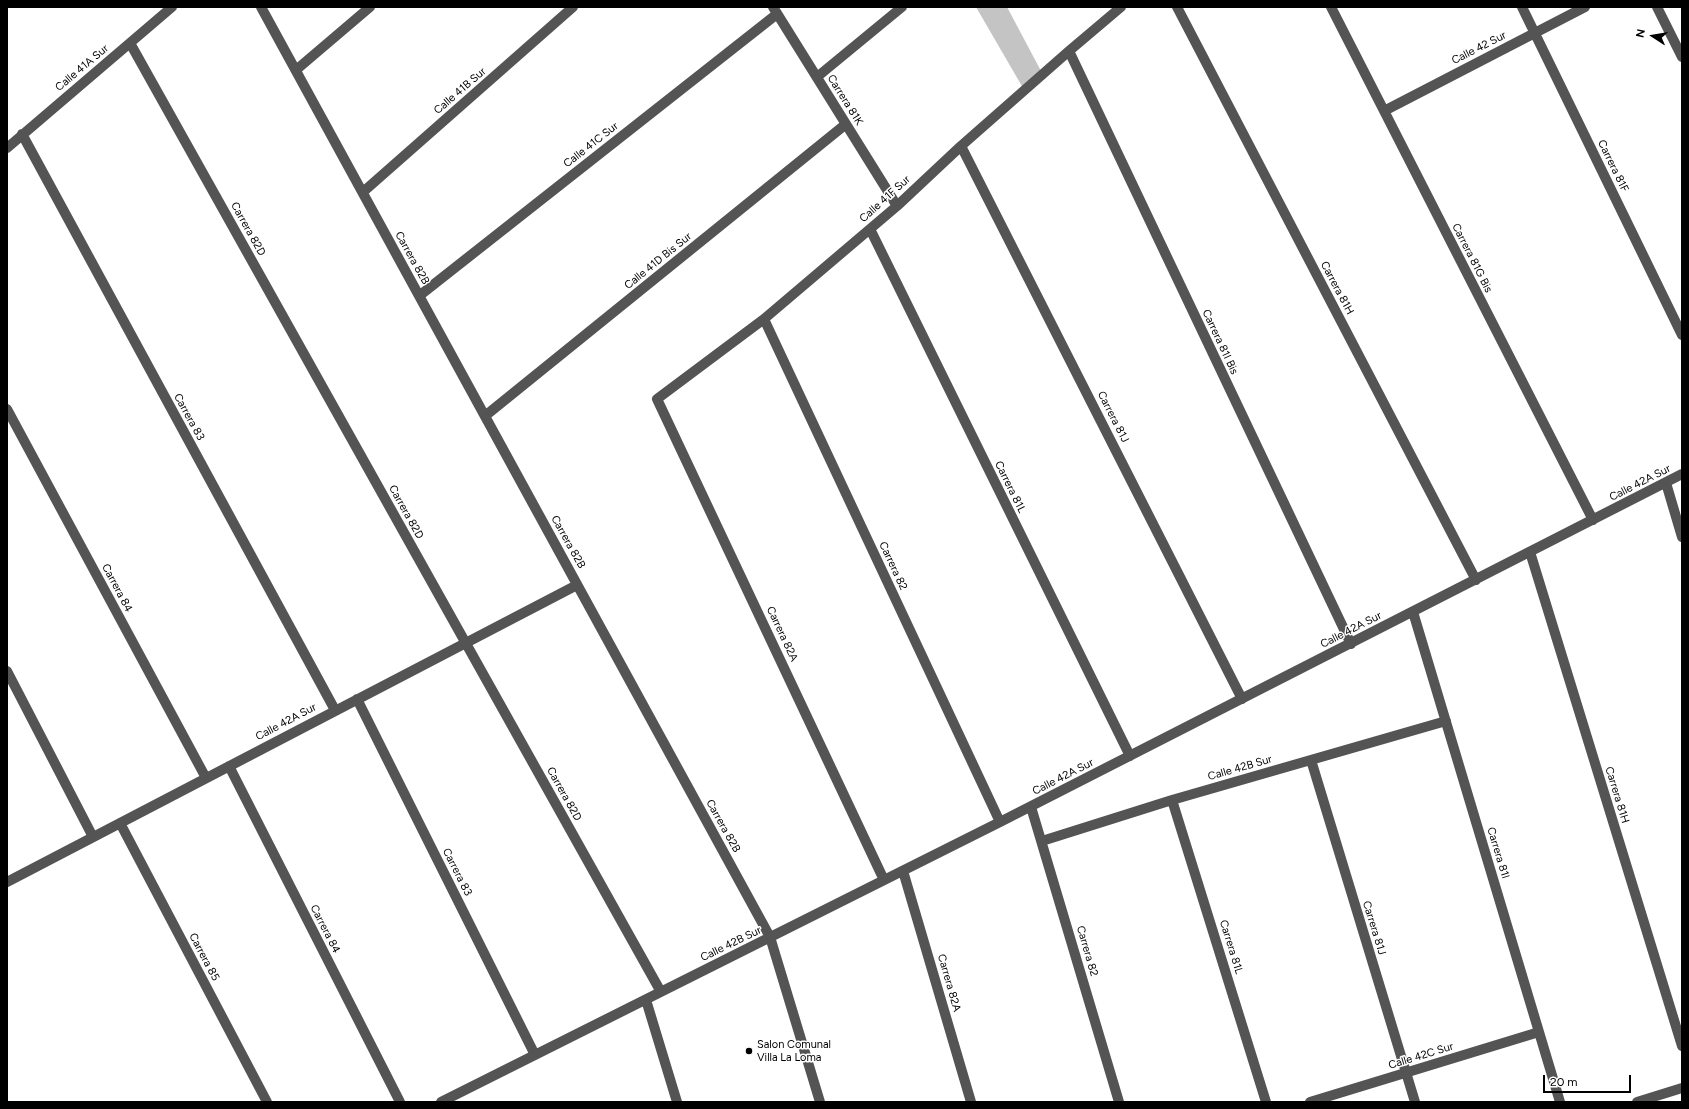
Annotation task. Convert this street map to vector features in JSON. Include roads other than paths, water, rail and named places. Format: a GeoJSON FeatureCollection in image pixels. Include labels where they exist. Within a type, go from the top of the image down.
{"type":"FeatureCollection","features":[{"type":"Feature","properties":{"kind":"street","name":"Calle 41A Sur"},"geometry":{"type":"LineString","coordinates":[[7,148],[172,7]]}},
{"type":"Feature","properties":{"kind":"street","name":"Carrera 82B"},"geometry":{"type":"LineString","coordinates":[[261,7],[770,937],[820,1102]]}},
{"type":"Feature","properties":{"kind":"street"},"geometry":{"type":"LineString","coordinates":[[296,70],[370,7]]}},
{"type":"Feature","properties":{"kind":"street","name":"Calle 41B Sur"},"geometry":{"type":"LineString","coordinates":[[363,192],[573,7]]}},
{"type":"Feature","properties":{"kind":"street"},"geometry":{"type":"LineString","coordinates":[[817,77],[902,7]]}},
{"type":"Feature","properties":{"kind":"street","name":"Calle 41F Sur"},"geometry":{"type":"LineString","coordinates":[[657,399],[764,319],[897,206],[961,146],[1121,7]]}},
{"type":"Feature","properties":{"kind":"street","name":"Carrera 81H"},"geometry":{"type":"LineString","coordinates":[[1177,7],[1476,580]]}},
{"type":"Feature","properties":{"kind":"street","name":"Carrera 81G Bis"},"geometry":{"type":"LineString","coordinates":[[1331,7],[1593,520]]}},
{"type":"Feature","properties":{"kind":"street","name":"Carrera 81F"},"geometry":{"type":"LineString","coordinates":[[1522,7],[1682,335]]}},
{"type":"Feature","properties":{"kind":"street","name":"Calle 42 Sur"},"geometry":{"type":"LineString","coordinates":[[1384,111],[1585,7]]}},
{"type":"Feature","properties":{"kind":"street"},"geometry":{"type":"LineString","coordinates":[[1657,7],[1682,57]]}},
{"type":"Feature","properties":{"kind":"street","name":"Carrera 81K"},"geometry":{"type":"LineString","coordinates":[[775,10],[897,206]]}},
{"type":"Feature","properties":{"kind":"street","name":"Calle 41C Sur"},"geometry":{"type":"LineString","coordinates":[[419,296],[775,10]]}},
{"type":"Feature","properties":{"kind":"street","name":"Carrera 82D"},"geometry":{"type":"LineString","coordinates":[[130,43],[661,992]]}},
{"type":"Feature","properties":{"kind":"street","name":"Carrera 81I Bis"},"geometry":{"type":"LineString","coordinates":[[1069,51],[1351,644]]}},
{"type":"Feature","properties":{"kind":"street","name":"Calle 41D Bis Sur"},"geometry":{"type":"LineString","coordinates":[[485,416],[846,124]]}},
{"type":"Feature","properties":{"kind":"street","name":"Carrera 83"},"geometry":{"type":"LineString","coordinates":[[22,134],[335,710]]}},
{"type":"Feature","properties":{"kind":"street","name":"Carrera 81J"},"geometry":{"type":"LineString","coordinates":[[961,146],[1242,699]]}},
{"type":"Feature","properties":{"kind":"street","name":"Carrera 81L"},"geometry":{"type":"LineString","coordinates":[[870,229],[1130,756]]}},
{"type":"Feature","properties":{"kind":"street","name":"Carrera 82"},"geometry":{"type":"LineString","coordinates":[[764,319],[1000,822]]}},
{"type":"Feature","properties":{"kind":"street","name":"Carrera 82A"},"geometry":{"type":"LineString","coordinates":[[657,399],[884,880]]}},
{"type":"Feature","properties":{"kind":"street","name":"Carrera 84"},"geometry":{"type":"LineString","coordinates":[[7,409],[206,778]]}},
{"type":"Feature","properties":{"kind":"street","name":"Calle 42A Sur"},"geometry":{"type":"LineString","coordinates":[[1031,807],[1682,474]]}},
{"type":"Feature","properties":{"kind":"street"},"geometry":{"type":"LineString","coordinates":[[1666,483],[1682,537]]}},
{"type":"Feature","properties":{"kind":"street","name":"Carrera 81H"},"geometry":{"type":"LineString","coordinates":[[1530,552],[1682,1046]]}},
{"type":"Feature","properties":{"kind":"street","name":"Calle 42A Sur"},"geometry":{"type":"LineString","coordinates":[[7,882],[577,585]]}},
{"type":"Feature","properties":{"kind":"street","name":"Carrera 81I"},"geometry":{"type":"LineString","coordinates":[[1413,612],[1560,1102]]}},
{"type":"Feature","properties":{"kind":"street"},"geometry":{"type":"LineString","coordinates":[[7,671],[93,837]]}},
{"type":"Feature","properties":{"kind":"street","name":"Carrera 83"},"geometry":{"type":"LineString","coordinates":[[357,699],[535,1055]]}},
{"type":"Feature","properties":{"kind":"street","name":"Calle 42B Sur"},"geometry":{"type":"LineString","coordinates":[[1042,841],[1172,800],[1446,721]]}},
{"type":"Feature","properties":{"kind":"street","name":"Carrera 81J"},"geometry":{"type":"LineString","coordinates":[[1311,760],[1415,1102]]}},
{"type":"Feature","properties":{"kind":"street","name":"Carrera 84"},"geometry":{"type":"LineString","coordinates":[[229,766],[400,1102]]}},
{"type":"Feature","properties":{"kind":"street","name":"Carrera 81L"},"geometry":{"type":"LineString","coordinates":[[1172,800],[1266,1102]]}},
{"type":"Feature","properties":{"kind":"street","name":"Carrera 82"},"geometry":{"type":"LineString","coordinates":[[1031,807],[1119,1102]]}},
{"type":"Feature","properties":{"kind":"street","name":"Calle 42B Sur"},"geometry":{"type":"LineString","coordinates":[[441,1102],[1031,807]]}},
{"type":"Feature","properties":{"kind":"street","name":"Carrera 85"},"geometry":{"type":"LineString","coordinates":[[120,823],[267,1102]]}},
{"type":"Feature","properties":{"kind":"street","name":"Carrera 82A"},"geometry":{"type":"LineString","coordinates":[[903,871],[972,1102]]}},
{"type":"Feature","properties":{"kind":"street"},"geometry":{"type":"LineString","coordinates":[[646,1000],[676,1102]]}},
{"type":"Feature","properties":{"kind":"street","name":"Calle 42C Sur"},"geometry":{"type":"LineString","coordinates":[[1310,1102],[1406,1074],[1539,1032]]}},
{"type":"Feature","properties":{"kind":"street"},"geometry":{"type":"LineString","coordinates":[[1637,1102],[1682,1088]]}},
{"type":"Feature","properties":{"kind":"place","name":"Salon Comunal Villa La Loma"},"geometry":{"type":"Point","coordinates":[749,1051]}}]}
